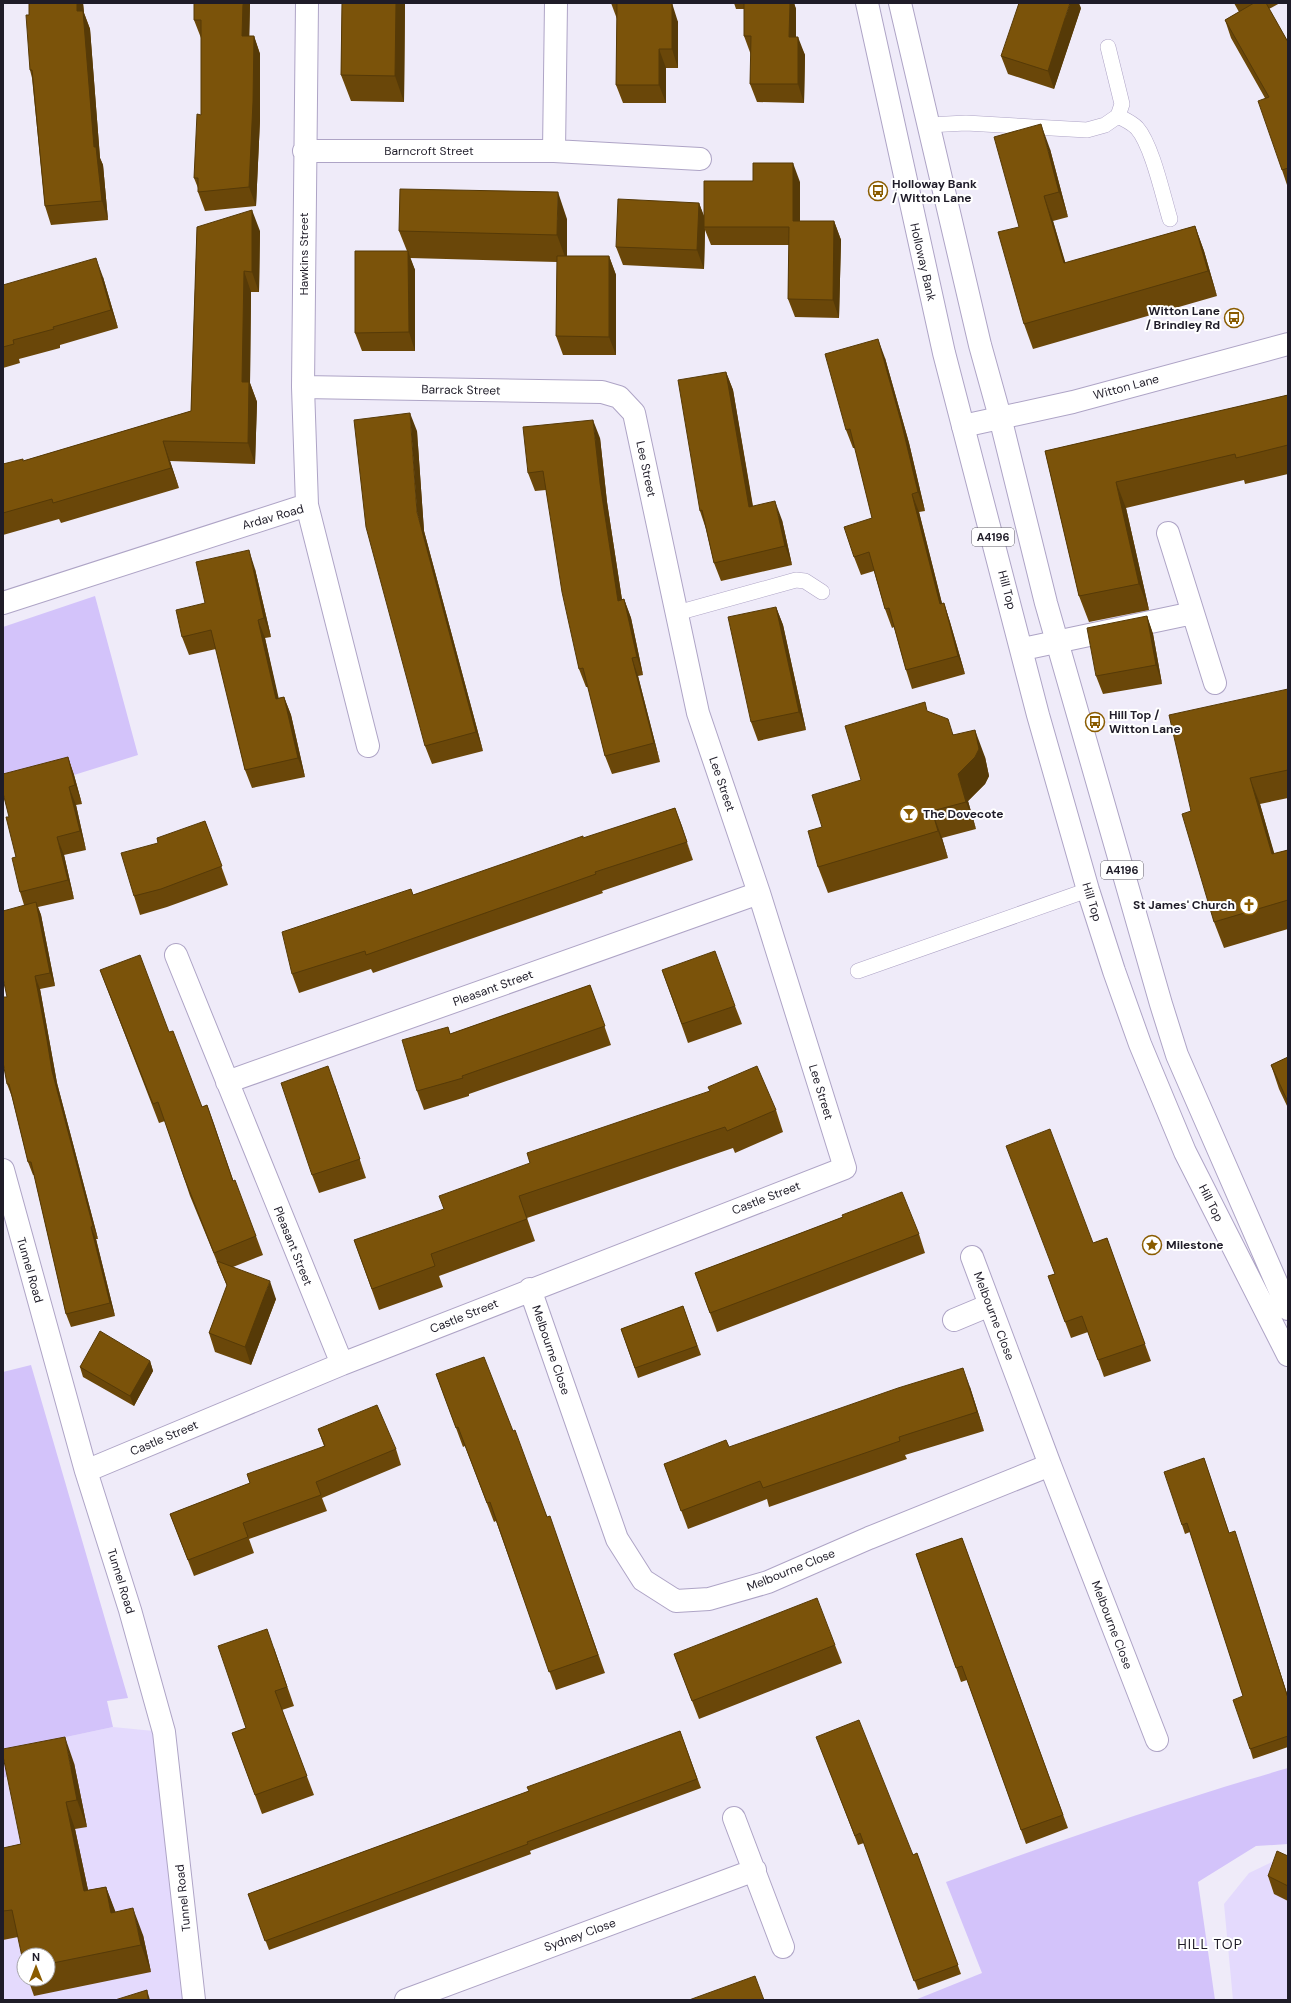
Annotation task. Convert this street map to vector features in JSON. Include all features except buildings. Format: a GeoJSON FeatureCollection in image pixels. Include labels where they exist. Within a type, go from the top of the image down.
{"type":"FeatureCollection","features":[{"type":"Feature","properties":{"kind":"street","name":"Hawkins Street"},"geometry":{"type":"LineString","coordinates":[[306,3],[303,387],[307,505]]}},
{"type":"Feature","properties":{"kind":"street"},"geometry":{"type":"LineString","coordinates":[[554,151],[556,3]]}},
{"type":"Feature","properties":{"kind":"street","name":"Holloway Bank"},"geometry":{"type":"LineString","coordinates":[[867,3],[917,232],[963,426]]}},
{"type":"Feature","properties":{"kind":"street","name":"A4196"},"geometry":{"type":"LineString","coordinates":[[900,3],[980,345],[1057,642],[1160,1004],[1177,1055],[1288,1308]]}},
{"type":"Feature","properties":{"kind":"street","name":"Barncroft Street"},"geometry":{"type":"LineString","coordinates":[[304,151],[554,151],[700,159]]}},
{"type":"Feature","properties":{"kind":"street","name":"Witton Lane"},"geometry":{"type":"LineString","coordinates":[[963,426],[1073,402],[1288,344]]}},
{"type":"Feature","properties":{"kind":"street","name":"Barrack Street"},"geometry":{"type":"LineString","coordinates":[[303,387],[602,392],[619,397]]}},
{"type":"Feature","properties":{"kind":"street","name":"Lee Street"},"geometry":{"type":"LineString","coordinates":[[619,397],[634,413],[698,713],[759,894],[845,1168]]}},
{"type":"Feature","properties":{"kind":"street","name":"Hill Top"},"geometry":{"type":"LineString","coordinates":[[963,426],[1023,649],[1038,714],[1088,890],[1114,971],[1140,1044],[1185,1152],[1288,1355]]}},
{"type":"Feature","properties":{"kind":"street","name":"Ardav Road"},"geometry":{"type":"LineString","coordinates":[[3,603],[307,505],[368,746]]}},
{"type":"Feature","properties":{"kind":"street"},"geometry":{"type":"LineString","coordinates":[[1168,533],[1215,683]]}},
{"type":"Feature","properties":{"kind":"street"},"geometry":{"type":"LineString","coordinates":[[1023,649],[1193,613]]}},
{"type":"Feature","properties":{"kind":"street","name":"Pleasant Street"},"geometry":{"type":"LineString","coordinates":[[227,1082],[759,894]]}},
{"type":"Feature","properties":{"kind":"street","name":"Pleasant Street"},"geometry":{"type":"LineString","coordinates":[[176,956],[342,1364]]}},
{"type":"Feature","properties":{"kind":"street","name":"Castle Street"},"geometry":{"type":"LineString","coordinates":[[86,1471],[342,1364],[530,1289],[845,1168]]}},
{"type":"Feature","properties":{"kind":"street","name":"Tunnel Road"},"geometry":{"type":"LineString","coordinates":[[3,1170],[86,1471],[130,1610],[164,1732],[194,2000]]}},
{"type":"Feature","properties":{"kind":"street","name":"Melbourne Close"},"geometry":{"type":"LineString","coordinates":[[972,1257],[1156,1740]]}},
{"type":"Feature","properties":{"kind":"street","name":"Melbourne Close"},"geometry":{"type":"LineString","coordinates":[[530,1289],[618,1539],[643,1580],[676,1601],[709,1599],[768,1582],[869,1538],[1050,1465]]}},
{"type":"Feature","properties":{"kind":"street"},"geometry":{"type":"LineString","coordinates":[[954,1320],[990,1305]]}},
{"type":"Feature","properties":{"kind":"street"},"geometry":{"type":"LineString","coordinates":[[734,1818],[784,1947]]}},
{"type":"Feature","properties":{"kind":"street","name":"Sydney Close"},"geometry":{"type":"LineString","coordinates":[[406,2000],[755,1870]]}},
{"type":"Feature","properties":{"kind":"lane"},"geometry":{"type":"LineString","coordinates":[[928,125],[966,123],[1087,130],[1105,124],[1118,116],[1122,104],[1108,47]]}},
{"type":"Feature","properties":{"kind":"lane"},"geometry":{"type":"LineString","coordinates":[[1118,116],[1130,122],[1140,135],[1156,171],[1170,219]]}},
{"type":"Feature","properties":{"kind":"lane"},"geometry":{"type":"LineString","coordinates":[[676,613],[796,580],[805,581],[822,592]]}},
{"type":"Feature","properties":{"kind":"lane"},"geometry":{"type":"LineString","coordinates":[[858,971],[1088,890]]}},
{"type":"Feature","properties":{"kind":"shaded area"},"geometry":{"type":"Polygon","coordinates":[[[95,596],[138,755],[74,775],[3,794],[3,627],[95,596]]]}},
{"type":"Feature","properties":{"kind":"shaded area"},"geometry":{"type":"Polygon","coordinates":[[[31,1365],[128,1698],[107,1701],[113,1727],[38,1743],[11,1776],[3,1778],[3,1372],[31,1365]]]}},
{"type":"Feature","properties":{"kind":"shaded area"},"geometry":{"type":"Polygon","coordinates":[[[113,1727],[164,1732],[194,2000],[3,2000],[3,1778],[11,1776],[38,1743],[113,1727]]]}},
{"type":"Feature","properties":{"kind":"shaded area"},"geometry":{"type":"Polygon","coordinates":[[[1288,1768],[1288,1844],[1256,1846],[1198,1882],[1215,2000],[915,2000],[982,1973],[946,1882],[1116,1822],[1288,1768]]]}},
{"type":"Feature","properties":{"kind":"shaded area"},"geometry":{"type":"Polygon","coordinates":[[[1288,1856],[1288,2000],[1233,2000],[1224,1904],[1249,1873],[1288,1856]]]}},
{"type":"Feature","properties":{"kind":"place","name":"Holloway Bank / Witton Lane"},"geometry":{"type":"Point","coordinates":[878,191]}},
{"type":"Feature","properties":{"kind":"place","name":"Witton Lane / Brindley Rd"},"geometry":{"type":"Point","coordinates":[1234,318]}},
{"type":"Feature","properties":{"kind":"place","name":"Hill Top / Witton Lane"},"geometry":{"type":"Point","coordinates":[1095,722]}},
{"type":"Feature","properties":{"kind":"place","name":"The Dovecote"},"geometry":{"type":"Point","coordinates":[909,814]}},
{"type":"Feature","properties":{"kind":"place","name":"St James' Church"},"geometry":{"type":"Point","coordinates":[1249,905]}},
{"type":"Feature","properties":{"kind":"place","name":"Milestone"},"geometry":{"type":"Point","coordinates":[1152,1245]}},
{"type":"Feature","properties":{"kind":"district","name":"HILL TOP"},"geometry":{"type":"Point","coordinates":[1210,1944]}}]}
